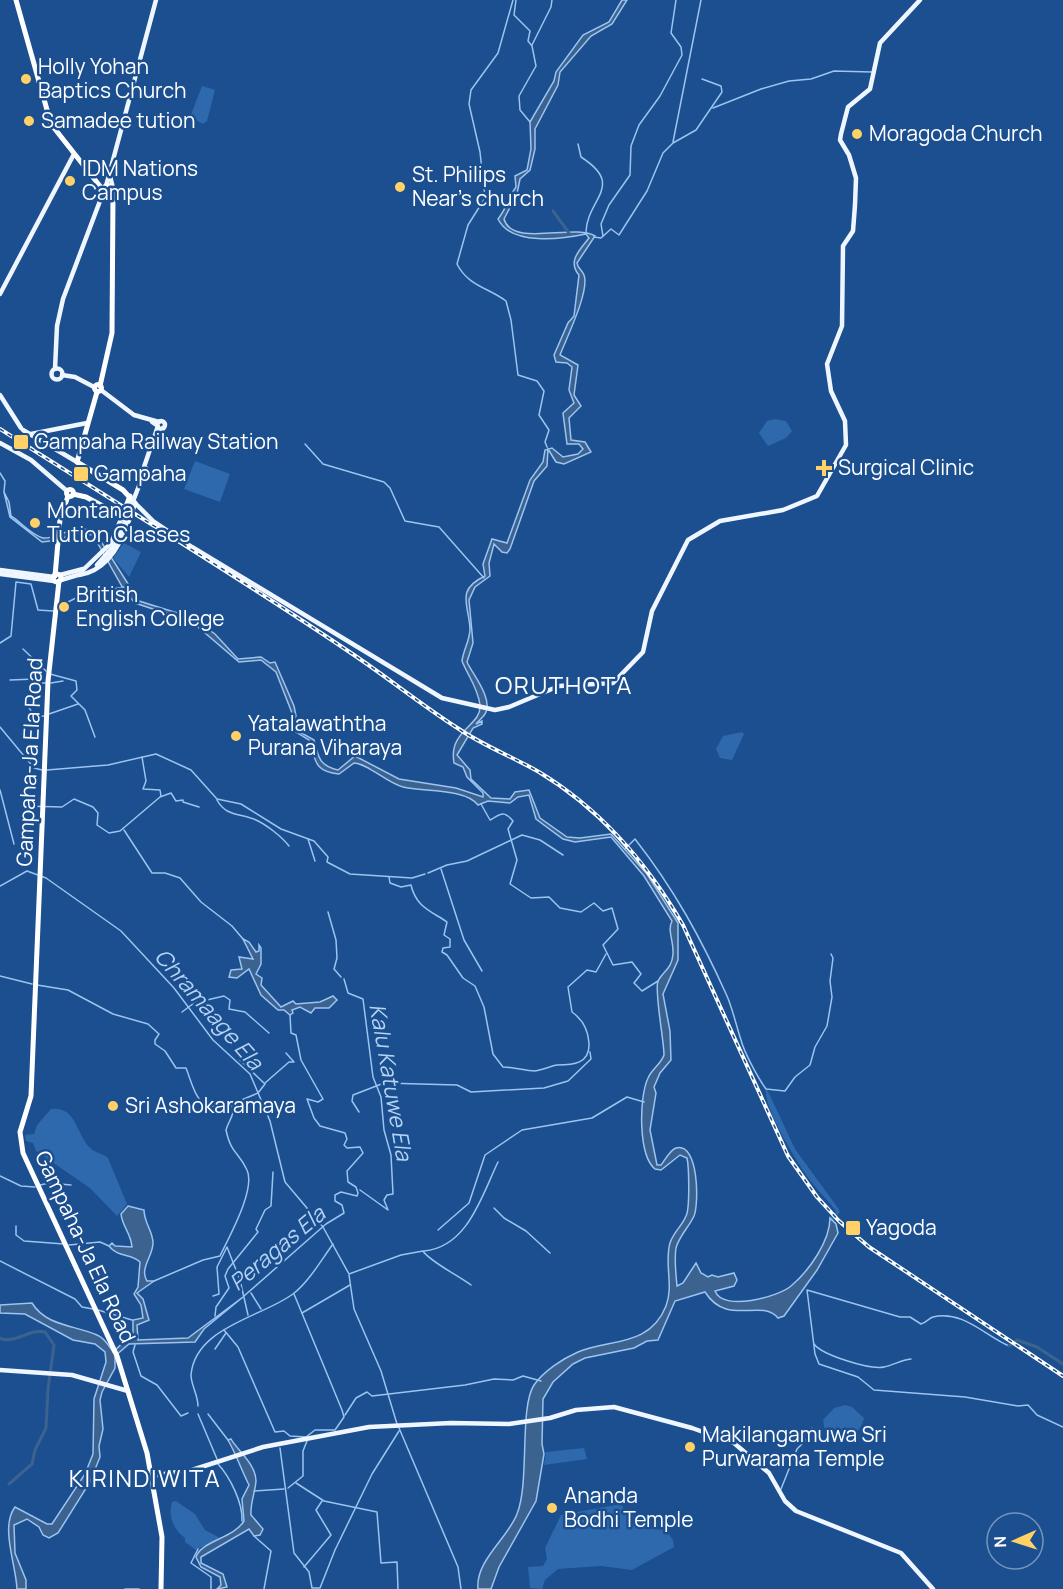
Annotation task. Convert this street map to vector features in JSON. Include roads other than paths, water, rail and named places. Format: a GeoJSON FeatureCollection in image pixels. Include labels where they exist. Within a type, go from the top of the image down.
{"type":"FeatureCollection","features":[{"type":"Feature","properties":{"kind":"highway"},"geometry":{"type":"LineString","coordinates":[[16,0],[51,124],[107,193],[111,274],[110,349],[77,462],[130,496],[135,503],[129,520],[86,497],[70,494]]}},
{"type":"Feature","properties":{"kind":"highway","name":"Gampaha-Ja Ela Road"},"geometry":{"type":"LineString","coordinates":[[70,494],[59,531],[58,606],[48,673],[31,1096],[19,1139],[115,1353],[128,1391],[147,1453],[162,1537],[161,1589]]}},
{"type":"Feature","properties":{"kind":"highway"},"geometry":{"type":"LineString","coordinates":[[122,517],[130,496]]}},
{"type":"Feature","properties":{"kind":"main road"},"geometry":{"type":"LineString","coordinates":[[79,575],[96,564],[119,539],[160,425],[134,415],[98,388],[59,371],[56,362],[57,326],[63,299],[107,193],[156,0]]}},
{"type":"Feature","properties":{"kind":"main road"},"geometry":{"type":"LineString","coordinates":[[135,503],[148,517],[175,536],[412,682],[442,698],[487,709],[509,707],[559,686],[615,682],[643,652],[652,611],[688,540],[720,521],[783,510],[821,493],[847,439],[845,421],[831,392],[827,364],[842,326],[843,246],[853,231],[855,205],[856,178],[849,155],[840,140],[848,107],[870,89],[880,43],[920,0]]}},
{"type":"Feature","properties":{"kind":"main road"},"geometry":{"type":"LineString","coordinates":[[0,294],[74,154]]}},
{"type":"Feature","properties":{"kind":"main road"},"geometry":{"type":"LineString","coordinates":[[0,396],[22,429],[77,462]]}},
{"type":"Feature","properties":{"kind":"main road"},"geometry":{"type":"LineString","coordinates":[[30,434],[87,423]]}},
{"type":"Feature","properties":{"kind":"main road"},"geometry":{"type":"LineString","coordinates":[[0,443],[31,460],[70,494]]}},
{"type":"Feature","properties":{"kind":"main road"},"geometry":{"type":"LineString","coordinates":[[83,570],[107,549],[122,517]]}},
{"type":"Feature","properties":{"kind":"main road"},"geometry":{"type":"LineString","coordinates":[[0,572],[57,578],[90,572],[106,561],[120,544],[129,520]]}},
{"type":"Feature","properties":{"kind":"main road"},"geometry":{"type":"LineString","coordinates":[[57,578],[96,564]]}},
{"type":"Feature","properties":{"kind":"main road"},"geometry":{"type":"LineString","coordinates":[[0,1370],[72,1375],[128,1391]]}},
{"type":"Feature","properties":{"kind":"main road"},"geometry":{"type":"LineString","coordinates":[[150,1476],[192,1470],[243,1453],[349,1430],[397,1424],[500,1425],[543,1419],[576,1410],[614,1407],[721,1437],[734,1443],[768,1472],[785,1501],[796,1511],[900,1553],[933,1589]]}},
{"type":"Feature","properties":{"kind":"waterway"},"geometry":{"type":"LineString","coordinates":[[513,0],[498,53],[471,90],[469,104],[480,152],[485,198],[468,225],[457,264],[473,282],[506,301],[511,320],[518,375],[537,381],[544,391],[539,415],[549,430],[545,442],[547,447]]}},
{"type":"Feature","properties":{"kind":"waterway"},"geometry":{"type":"LineString","coordinates":[[516,0],[514,15],[530,31],[528,41],[532,46],[536,66],[519,96],[520,110],[530,122]]}},
{"type":"Feature","properties":{"kind":"waterway"},"geometry":{"type":"LineString","coordinates":[[532,45],[551,7],[552,0]]}},
{"type":"Feature","properties":{"kind":"waterway"},"geometry":{"type":"LineString","coordinates":[[603,236],[601,224],[609,205],[630,175],[631,146],[639,125],[660,96],[682,55],[681,47],[671,33],[676,0]]}},
{"type":"Feature","properties":{"kind":"waterway"},"geometry":{"type":"LineString","coordinates":[[673,142],[701,0]]}},
{"type":"Feature","properties":{"kind":"waterway"},"geometry":{"type":"LineString","coordinates":[[713,108],[761,89],[789,81],[811,79],[834,71],[872,72]]}},
{"type":"Feature","properties":{"kind":"waterway"},"geometry":{"type":"LineString","coordinates":[[594,237],[601,238],[611,229],[619,235],[647,191],[663,153],[673,143],[696,130],[722,92],[721,86],[702,79]]}},
{"type":"Feature","properties":{"kind":"waterway"},"geometry":{"type":"LineString","coordinates":[[578,144],[581,157],[594,167],[601,176],[603,185],[588,220],[586,232]]}},
{"type":"Feature","properties":{"kind":"waterway"},"geometry":{"type":"LineString","coordinates":[[553,211],[569,233]]}},
{"type":"Feature","properties":{"kind":"waterway"},"geometry":{"type":"LineString","coordinates":[[305,444],[323,464],[384,482],[390,488],[405,521],[439,527],[484,578]]}},
{"type":"Feature","properties":{"kind":"waterway"},"geometry":{"type":"LineString","coordinates":[[0,473],[5,481],[4,492]]}},
{"type":"Feature","properties":{"kind":"waterway"},"geometry":{"type":"LineString","coordinates":[[0,643],[11,636],[16,582],[31,584],[38,610],[53,611]]}},
{"type":"Feature","properties":{"kind":"waterway"},"geometry":{"type":"LineString","coordinates":[[58,607],[84,594],[124,587]]}},
{"type":"Feature","properties":{"kind":"waterway"},"geometry":{"type":"LineString","coordinates":[[23,649],[46,671]]}},
{"type":"Feature","properties":{"kind":"waterway"},"geometry":{"type":"LineString","coordinates":[[50,674],[76,681],[77,690],[71,696],[85,710],[95,737]]}},
{"type":"Feature","properties":{"kind":"waterway"},"geometry":{"type":"LineString","coordinates":[[10,680],[35,679],[37,683],[46,683]]}},
{"type":"Feature","properties":{"kind":"waterway"},"geometry":{"type":"LineString","coordinates":[[51,683],[63,681]]}},
{"type":"Feature","properties":{"kind":"waterway"},"geometry":{"type":"LineString","coordinates":[[26,703],[35,717],[44,716]]}},
{"type":"Feature","properties":{"kind":"waterway"},"geometry":{"type":"LineString","coordinates":[[49,714],[78,704]]}},
{"type":"Feature","properties":{"kind":"waterway","name":"Peragas Ela"},"geometry":{"type":"LineString","coordinates":[[0,727],[34,768],[42,770]]}},
{"type":"Feature","properties":{"kind":"waterway","name":"Peragas Ela"},"geometry":{"type":"LineString","coordinates":[[47,770],[108,765],[156,754],[191,770],[217,799],[241,804],[281,829],[314,841],[328,857],[327,862],[350,874],[412,878],[425,874]]}},
{"type":"Feature","properties":{"kind":"waterway"},"geometry":{"type":"LineString","coordinates":[[142,757],[146,781],[143,789],[160,790],[161,796]]}},
{"type":"Feature","properties":{"kind":"waterway"},"geometry":{"type":"LineString","coordinates":[[0,790],[14,844]]}},
{"type":"Feature","properties":{"kind":"waterway"},"geometry":{"type":"LineString","coordinates":[[24,806],[62,807],[74,799],[93,807],[98,813],[97,825],[109,833],[120,831],[160,797],[171,793],[176,801],[183,800],[183,802],[199,807]]}},
{"type":"Feature","properties":{"kind":"waterway"},"geometry":{"type":"LineString","coordinates":[[217,800],[229,812],[265,825],[289,846]]}},
{"type":"Feature","properties":{"kind":"waterway"},"geometry":{"type":"LineString","coordinates":[[481,804],[490,820],[504,814],[513,821],[508,829],[517,860],[510,884],[531,898],[549,897],[560,908],[581,912],[594,903],[603,911],[612,908],[618,929],[603,945],[613,965],[632,962],[641,974],[634,983],[642,991],[658,981]]}},
{"type":"Feature","properties":{"kind":"waterway"},"geometry":{"type":"LineString","coordinates":[[124,830],[152,873],[165,873],[180,878],[201,902],[232,926],[243,939]]}},
{"type":"Feature","properties":{"kind":"waterway"},"geometry":{"type":"LineString","coordinates":[[428,873],[447,865],[467,861],[522,835],[540,840],[563,855]]}},
{"type":"Feature","properties":{"kind":"waterway"},"geometry":{"type":"LineString","coordinates":[[308,839],[315,861]]}},
{"type":"Feature","properties":{"kind":"waterway"},"geometry":{"type":"LineString","coordinates":[[625,849],[635,839],[662,876],[686,915],[727,996],[745,1051],[766,1089],[785,1091],[795,1077],[810,1065],[815,1047],[827,1026],[832,997],[830,981],[833,958],[831,954]]}},
{"type":"Feature","properties":{"kind":"waterway"},"geometry":{"type":"LineString","coordinates":[[441,869],[464,940],[482,971]]}},
{"type":"Feature","properties":{"kind":"waterway","name":"Chramaage Ela"},"geometry":{"type":"LineString","coordinates":[[0,886],[27,871],[46,878],[121,931],[174,988],[213,1040],[250,1074],[270,1121],[285,1182],[323,1227],[349,1274],[401,1255],[423,1251],[438,1264],[471,1285]]}},
{"type":"Feature","properties":{"kind":"waterway"},"geometry":{"type":"LineString","coordinates":[[389,877],[390,883],[401,887],[411,885],[416,899],[447,922],[444,935],[450,939],[450,947],[443,948],[442,952],[447,955],[463,978],[475,986],[484,1007],[493,1054],[503,1067],[535,1071],[557,1065],[574,1064],[584,1059],[589,1050],[587,1033],[584,1025],[572,1012],[568,987],[587,970],[596,972],[606,954]]}},
{"type":"Feature","properties":{"kind":"waterway","name":"Kalu Katuwe Ela"},"geometry":{"type":"LineString","coordinates":[[328,912],[336,940],[337,958],[334,969],[341,977]]}},
{"type":"Feature","properties":{"kind":"waterway"},"geometry":{"type":"LineString","coordinates":[[0,976],[32,984]]}},
{"type":"Feature","properties":{"kind":"waterway","name":"Kalu Katuwe Ela"},"geometry":{"type":"LineString","coordinates":[[344,979],[348,993],[363,999],[373,1077],[381,1097],[384,1130],[391,1155],[393,1194],[387,1195],[384,1200],[388,1210],[360,1190]]}},
{"type":"Feature","properties":{"kind":"waterway"},"geometry":{"type":"LineString","coordinates":[[37,985],[68,990],[113,1014],[148,1024],[159,1034],[155,1044],[165,1051],[176,1068],[186,1068],[201,1102],[211,1107],[223,1101],[231,1104],[232,1114],[226,1130],[230,1144],[244,1164],[249,1178],[245,1201],[235,1225],[220,1256],[203,1260],[154,1281]]}},
{"type":"Feature","properties":{"kind":"waterway"},"geometry":{"type":"LineString","coordinates":[[182,1012],[194,1003],[224,996],[230,1000],[229,1009],[245,1012],[269,1033]]}},
{"type":"Feature","properties":{"kind":"waterway","name":"Peragas Ela"},"geometry":{"type":"LineString","coordinates":[[244,1296],[326,1224],[344,1213],[342,1205],[335,1201],[335,1195],[341,1192],[357,1196],[358,1193],[356,1187],[348,1182],[347,1171],[363,1153],[360,1147],[347,1148],[344,1145],[347,1139],[345,1133],[320,1126],[314,1118],[307,1099],[318,1102],[323,1099],[301,1060],[296,1035],[291,1033],[290,1015]]}},
{"type":"Feature","properties":{"kind":"waterway"},"geometry":{"type":"LineString","coordinates":[[359,1112],[352,1101],[353,1095],[384,1083],[457,1085],[471,1092],[544,1088],[568,1081],[591,1059],[590,1052]]}},
{"type":"Feature","properties":{"kind":"waterway"},"geometry":{"type":"LineString","coordinates":[[265,1083],[289,1062],[294,1062],[286,1053]]}},
{"type":"Feature","properties":{"kind":"waterway"},"geometry":{"type":"LineString","coordinates":[[232,1104],[258,1093],[265,1084],[240,1060]]}},
{"type":"Feature","properties":{"kind":"waterway"},"geometry":{"type":"LineString","coordinates":[[438,1230],[469,1203],[485,1155],[522,1130],[592,1118],[627,1097],[644,1102]]}},
{"type":"Feature","properties":{"kind":"waterway"},"geometry":{"type":"LineString","coordinates":[[424,1251],[439,1247],[452,1240],[463,1230],[479,1204],[498,1162]]}},
{"type":"Feature","properties":{"kind":"waterway","name":"Peragas Ela"},"geometry":{"type":"LineString","coordinates":[[215,1316],[216,1307],[229,1288],[225,1276],[228,1269],[258,1232],[256,1229],[265,1210],[271,1206],[273,1172]]}},
{"type":"Feature","properties":{"kind":"waterway"},"geometry":{"type":"LineString","coordinates":[[0,1176],[21,1186],[35,1187]]}},
{"type":"Feature","properties":{"kind":"waterway"},"geometry":{"type":"LineString","coordinates":[[40,1185],[49,1183],[71,1185]]}},
{"type":"Feature","properties":{"kind":"waterway"},"geometry":{"type":"LineString","coordinates":[[494,1208],[504,1218],[526,1231],[550,1253]]}},
{"type":"Feature","properties":{"kind":"waterway"},"geometry":{"type":"LineString","coordinates":[[16,1226],[16,1235],[24,1241],[64,1244]]}},
{"type":"Feature","properties":{"kind":"waterway"},"geometry":{"type":"LineString","coordinates":[[69,1245],[100,1242],[109,1246]]}},
{"type":"Feature","properties":{"kind":"waterway"},"geometry":{"type":"LineString","coordinates":[[198,1406],[191,1375],[195,1359],[204,1345],[232,1325],[293,1294],[309,1277],[333,1244]]}},
{"type":"Feature","properties":{"kind":"waterway"},"geometry":{"type":"LineString","coordinates":[[213,1296],[219,1294],[217,1267],[227,1247],[240,1280],[248,1315]]}},
{"type":"Feature","properties":{"kind":"waterway"},"geometry":{"type":"LineString","coordinates":[[0,1261],[75,1299],[82,1307],[93,1309]]}},
{"type":"Feature","properties":{"kind":"waterway","name":"Peragas Ela"},"geometry":{"type":"LineString","coordinates":[[349,1275],[354,1309],[381,1371],[397,1424]]}},
{"type":"Feature","properties":{"kind":"waterway"},"geometry":{"type":"LineString","coordinates":[[302,1313],[350,1285]]}},
{"type":"Feature","properties":{"kind":"waterway"},"geometry":{"type":"LineString","coordinates":[[1009,1346],[964,1320],[954,1317],[933,1317],[921,1324],[910,1317],[900,1317],[807,1290],[815,1354],[819,1364],[858,1377],[874,1390],[965,1397],[1018,1406],[1028,1405],[1037,1415],[1063,1427]]}},
{"type":"Feature","properties":{"kind":"waterway"},"geometry":{"type":"LineString","coordinates":[[251,1293],[261,1309]]}},
{"type":"Feature","properties":{"kind":"waterway"},"geometry":{"type":"LineString","coordinates":[[224,1330],[238,1347],[275,1432],[284,1431],[290,1436],[306,1437],[315,1430],[335,1430],[344,1417],[342,1410],[294,1294]]}},
{"type":"Feature","properties":{"kind":"waterway"},"geometry":{"type":"LineString","coordinates":[[98,1310],[132,1320]]}},
{"type":"Feature","properties":{"kind":"waterway"},"geometry":{"type":"LineString","coordinates":[[0,1338],[11,1339],[39,1331],[45,1332],[54,1345],[46,1428],[35,1450],[32,1464],[9,1484]]}},
{"type":"Feature","properties":{"kind":"waterway"},"geometry":{"type":"LineString","coordinates":[[215,1349],[226,1333]]}},
{"type":"Feature","properties":{"kind":"waterway"},"geometry":{"type":"LineString","coordinates":[[1009,1346],[1017,1340],[1037,1347],[1063,1364]]}},
{"type":"Feature","properties":{"kind":"waterway"},"geometry":{"type":"LineString","coordinates":[[814,1344],[826,1353],[868,1366],[884,1367],[911,1359]]}},
{"type":"Feature","properties":{"kind":"waterway"},"geometry":{"type":"LineString","coordinates":[[135,1345],[133,1352],[141,1376],[157,1385],[181,1416],[188,1413]]}},
{"type":"Feature","properties":{"kind":"waterway"},"geometry":{"type":"LineString","coordinates":[[345,1415],[356,1398],[367,1392],[372,1396],[465,1385],[494,1379],[513,1380],[523,1376],[541,1381]]}},
{"type":"Feature","properties":{"kind":"waterway"},"geometry":{"type":"LineString","coordinates":[[198,1414],[217,1459]]}},
{"type":"Feature","properties":{"kind":"waterway"},"geometry":{"type":"LineString","coordinates":[[208,1414],[228,1440]]}},
{"type":"Feature","properties":{"kind":"waterway","name":"Peragas Ela"},"geometry":{"type":"LineString","coordinates":[[399,1428],[458,1567],[461,1589]]}},
{"type":"Feature","properties":{"kind":"waterway"},"geometry":{"type":"LineString","coordinates":[[781,1489],[797,1449],[805,1441],[812,1428]]}},
{"type":"Feature","properties":{"kind":"waterway"},"geometry":{"type":"LineString","coordinates":[[280,1448],[294,1553],[309,1572],[312,1588],[320,1588],[335,1550],[372,1474],[399,1431]]}},
{"type":"Feature","properties":{"kind":"waterway"},"geometry":{"type":"LineString","coordinates":[[288,1488],[303,1476],[303,1451],[307,1441]]}},
{"type":"Feature","properties":{"kind":"waterway"},"geometry":{"type":"LineString","coordinates":[[218,1464],[235,1491],[242,1521]]}},
{"type":"Feature","properties":{"kind":"waterway"},"geometry":{"type":"LineString","coordinates":[[296,1483],[324,1501],[377,1512],[381,1563],[397,1562],[398,1589]]}},
{"type":"Feature","properties":{"kind":"waterway"},"geometry":{"type":"LineString","coordinates":[[254,1491],[284,1489]]}},
{"type":"Feature","properties":{"kind":"waterway"},"geometry":{"type":"LineString","coordinates":[[304,1567],[331,1535],[316,1510],[322,1501]]}},
{"type":"Feature","properties":{"kind":"waterway"},"geometry":{"type":"LineString","coordinates":[[254,1536],[271,1551],[264,1589]]}},
{"type":"Feature","properties":{"kind":"waterway"},"geometry":{"type":"LineString","coordinates":[[198,1549],[191,1563],[211,1577],[211,1589]]}},
{"type":"Feature","properties":{"kind":"waterway"},"geometry":{"type":"LineString","coordinates":[[125,1589],[139,1589]]}},
{"type":"Feature","properties":{"kind":"railway"},"geometry":{"type":"LineString","coordinates":[[0,429],[305,622],[469,735],[539,772],[583,803],[638,859],[683,925],[788,1156],[817,1197],[839,1221],[869,1247],[1063,1376]]}},
{"type":"Feature","properties":{"kind":"place","name":"Holly Yohan Baptics Church"},"geometry":{"type":"Point","coordinates":[26,79]}},
{"type":"Feature","properties":{"kind":"place","name":"Samadee tution"},"geometry":{"type":"Point","coordinates":[29,121]}},
{"type":"Feature","properties":{"kind":"place","name":"Moragoda Church"},"geometry":{"type":"Point","coordinates":[857,134]}},
{"type":"Feature","properties":{"kind":"place","name":"IDM Nations Campus"},"geometry":{"type":"Point","coordinates":[70,181]}},
{"type":"Feature","properties":{"kind":"place","name":"St. Philips Near's church"},"geometry":{"type":"Point","coordinates":[400,187]}},
{"type":"Feature","properties":{"kind":"place","name":"Gampaha Railway Station"},"geometry":{"type":"Point","coordinates":[21,442]}},
{"type":"Feature","properties":{"kind":"place","name":"Surgical Clinic"},"geometry":{"type":"Point","coordinates":[824,468]}},
{"type":"Feature","properties":{"kind":"place","name":"Gampaha"},"geometry":{"type":"Point","coordinates":[81,474]}},
{"type":"Feature","properties":{"kind":"place","name":"Montana Tution Classes"},"geometry":{"type":"Point","coordinates":[35,523]}},
{"type":"Feature","properties":{"kind":"place","name":"British English College"},"geometry":{"type":"Point","coordinates":[64,607]}},
{"type":"Feature","properties":{"kind":"place","name":"Yatalawaththa Purana Viharaya"},"geometry":{"type":"Point","coordinates":[236,736]}},
{"type":"Feature","properties":{"kind":"place","name":"Sri Ashokaramaya"},"geometry":{"type":"Point","coordinates":[113,1106]}},
{"type":"Feature","properties":{"kind":"place","name":"Yagoda"},"geometry":{"type":"Point","coordinates":[853,1228]}},
{"type":"Feature","properties":{"kind":"place","name":"Makilangamuwa Sri Purwarama Temple"},"geometry":{"type":"Point","coordinates":[690,1447]}},
{"type":"Feature","properties":{"kind":"place","name":"Ananda Bodhi Temple"},"geometry":{"type":"Point","coordinates":[552,1508]}},
{"type":"Feature","properties":{"kind":"district","name":"ORUTHOTA"},"geometry":{"type":"Point","coordinates":[564,686]}},
{"type":"Feature","properties":{"kind":"district","name":"KIRINDIWITA"},"geometry":{"type":"Point","coordinates":[145,1479]}}]}
